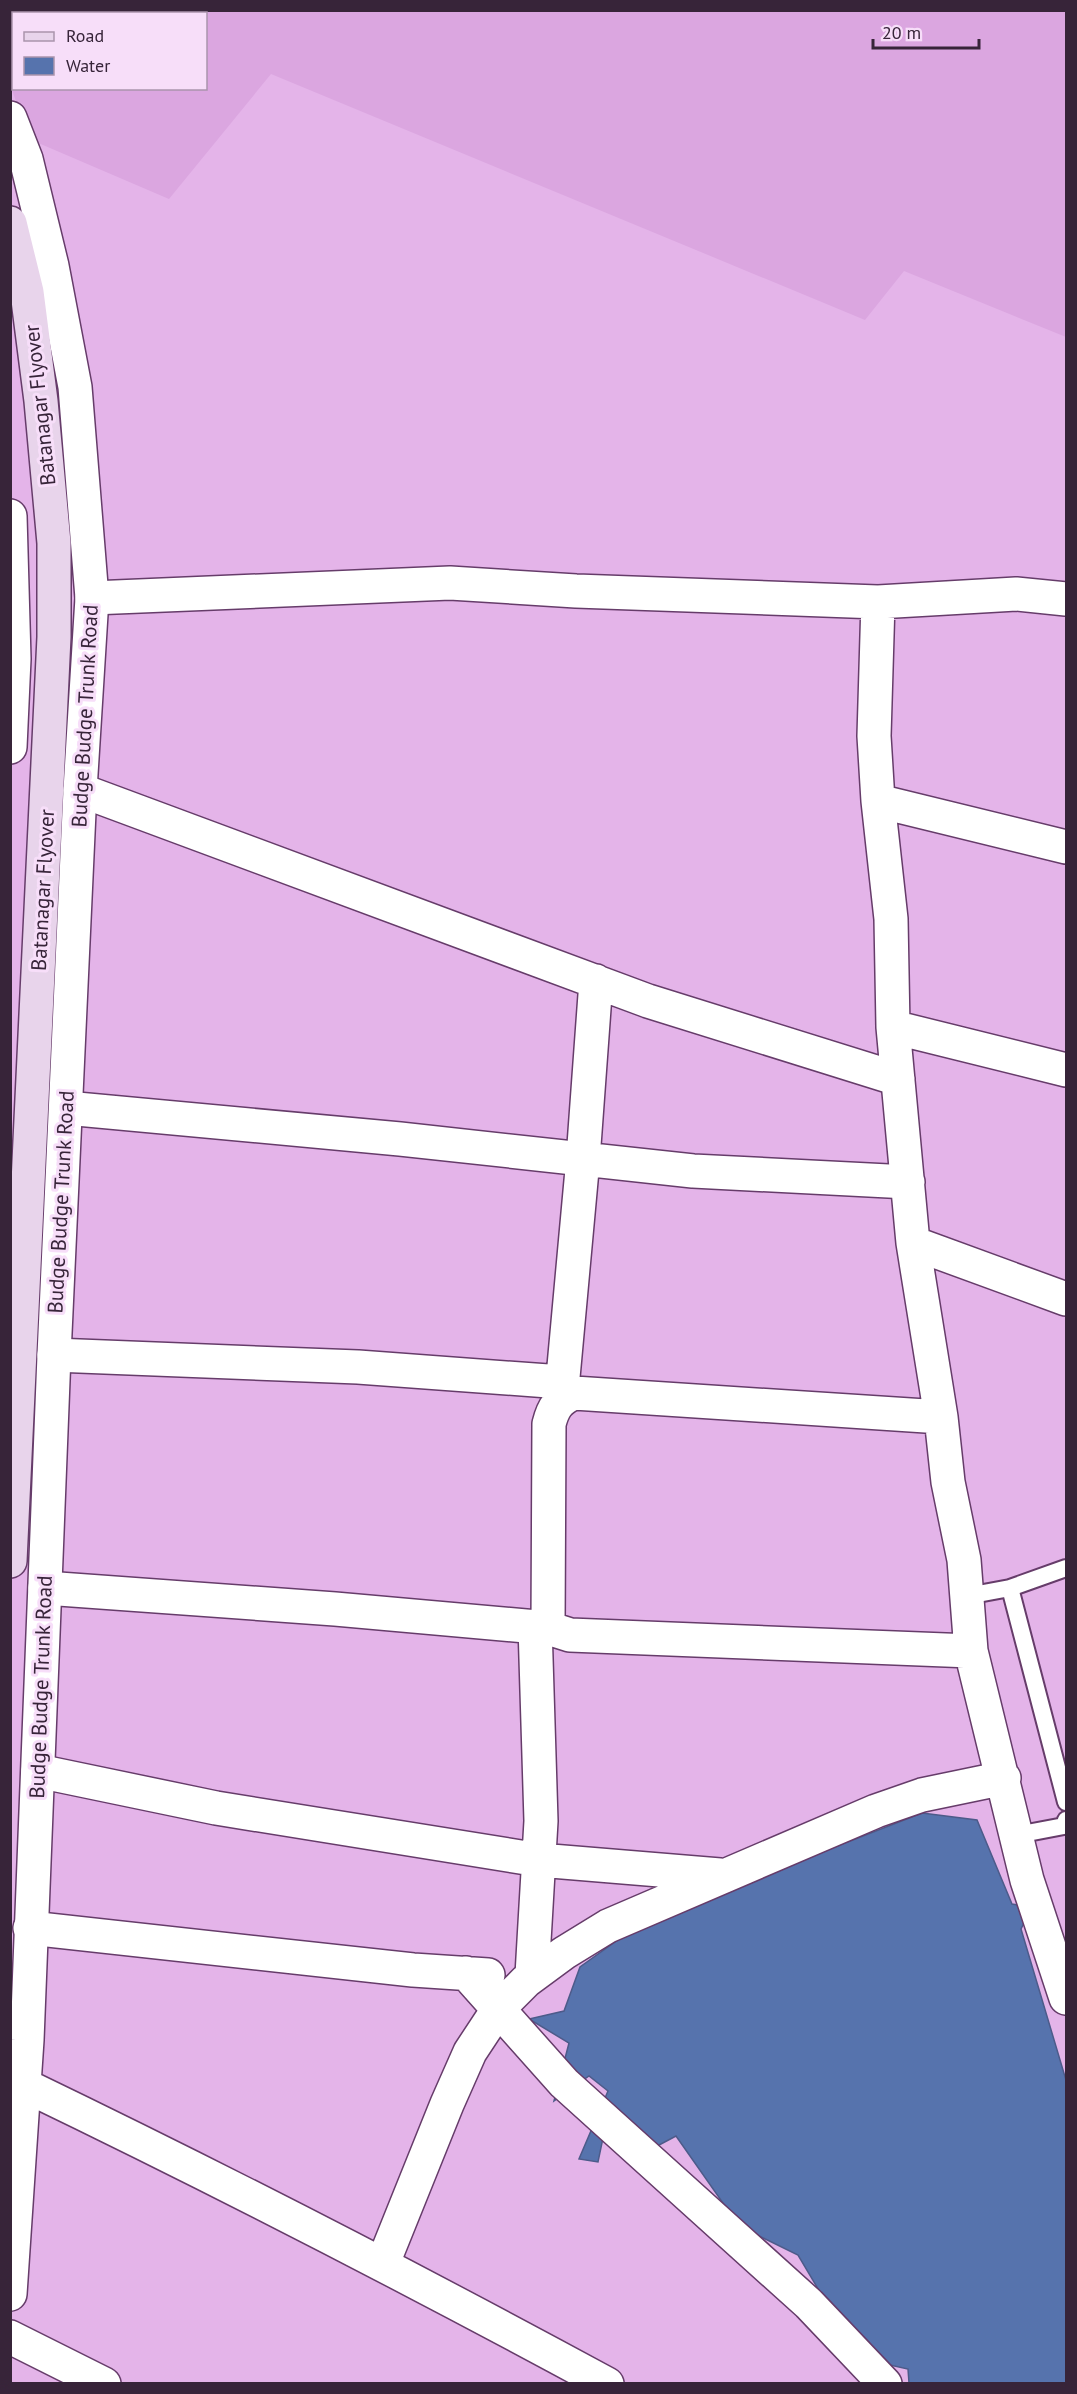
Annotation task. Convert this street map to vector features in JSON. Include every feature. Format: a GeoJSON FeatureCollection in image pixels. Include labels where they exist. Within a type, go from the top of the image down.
{"type":"FeatureCollection","features":[{"type":"Feature","properties":{"kind":"main road","name":"Batanagar Flyover"},"geometry":{"type":"LineString","coordinates":[[10,223],[27,292],[41,401],[54,543],[50,761],[10,1560]]}},
{"type":"Feature","properties":{"kind":"street","name":"Budge Budge Trunk Road"},"geometry":{"type":"LineString","coordinates":[[10,118],[26,159],[52,266],[75,387],[92,598],[80,790],[54,1355],[38,1771],[30,1928],[17,2085],[10,2294]]}},
{"type":"Feature","properties":{"kind":"street"},"geometry":{"type":"LineString","coordinates":[[10,516],[14,659],[10,747]]}},
{"type":"Feature","properties":{"kind":"street"},"geometry":{"type":"LineString","coordinates":[[92,598],[450,584],[588,592],[878,602],[1016,594],[1066,599]]}},
{"type":"Feature","properties":{"kind":"street"},"geometry":{"type":"LineString","coordinates":[[878,602],[874,736],[878,801],[891,919],[893,1027],[913,1243],[941,1417],[948,1482],[964,1560],[971,1651],[1004,1778],[1027,1880],[1066,1998]]}},
{"type":"Feature","properties":{"kind":"street"},"geometry":{"type":"LineString","coordinates":[[80,790],[648,1001],[898,1080]]}},
{"type":"Feature","properties":{"kind":"street"},"geometry":{"type":"LineString","coordinates":[[878,801],[1066,847]]}},
{"type":"Feature","properties":{"kind":"street"},"geometry":{"type":"LineString","coordinates":[[529,1978],[539,1860],[541,1627],[549,1424],[562,1390],[596,981]]}},
{"type":"Feature","properties":{"kind":"street"},"geometry":{"type":"LineString","coordinates":[[893,1027],[1066,1070]]}},
{"type":"Feature","properties":{"kind":"street"},"geometry":{"type":"LineString","coordinates":[[66,1108],[693,1171],[908,1182]]}},
{"type":"Feature","properties":{"kind":"street"},"geometry":{"type":"LineString","coordinates":[[913,1243],[1066,1299]]}},
{"type":"Feature","properties":{"kind":"street"},"geometry":{"type":"LineString","coordinates":[[54,1355],[347,1367],[574,1393],[941,1417]]}},
{"type":"Feature","properties":{"kind":"street"},"geometry":{"type":"LineString","coordinates":[[45,1588],[541,1627],[570,1635],[971,1651]]}},
{"type":"Feature","properties":{"kind":"street"},"geometry":{"type":"LineString","coordinates":[[38,1771],[216,1808],[539,1860],[726,1875]]}},
{"type":"Feature","properties":{"kind":"street"},"geometry":{"type":"LineString","coordinates":[[382,2263],[470,2052],[499,2008],[529,1978],[608,1926],[876,1811],[922,1795],[1004,1778]]}},
{"type":"Feature","properties":{"kind":"street"},"geometry":{"type":"LineString","coordinates":[[30,1928],[413,1970],[529,1978]]}},
{"type":"Feature","properties":{"kind":"street"},"geometry":{"type":"LineString","coordinates":[[466,1972],[564,2083],[808,2304],[885,2384]]}},
{"type":"Feature","properties":{"kind":"street"},"geometry":{"type":"LineString","coordinates":[[17,2085],[382,2263],[607,2384]]}},
{"type":"Feature","properties":{"kind":"street"},"geometry":{"type":"LineString","coordinates":[[10,2337],[104,2384]]}},
{"type":"Feature","properties":{"kind":"lane"},"geometry":{"type":"LineString","coordinates":[[967,1596],[1010,1588],[1066,1568]]}},
{"type":"Feature","properties":{"kind":"lane"},"geometry":{"type":"LineString","coordinates":[[1010,1588],[1066,1802]]}},
{"type":"Feature","properties":{"kind":"lane"},"geometry":{"type":"LineString","coordinates":[[1017,1835],[1064,1826],[1066,1820]]}},
{"type":"Feature","properties":{"kind":"shaded area"},"geometry":{"type":"Polygon","coordinates":[[[11,11],[1066,11],[1066,337],[904,271],[865,320],[271,74],[169,199],[29,139],[12,90],[207,90],[207,12],[12,12],[12,90],[11,11]]]}},
{"type":"Feature","properties":{"kind":"water"},"geometry":{"type":"Polygon","coordinates":[[[922,1813],[977,1820],[1012,1904],[1032,1907],[1021,1929],[1066,2080],[1066,2383],[909,2383],[908,2369],[859,2358],[798,2255],[739,2226],[676,2136],[644,2153],[608,2114],[598,2162],[579,2159],[608,2091],[589,2076],[554,2101],[569,2043],[529,2019],[564,2011],[580,1967],[643,1922],[922,1813]]]}}]}
